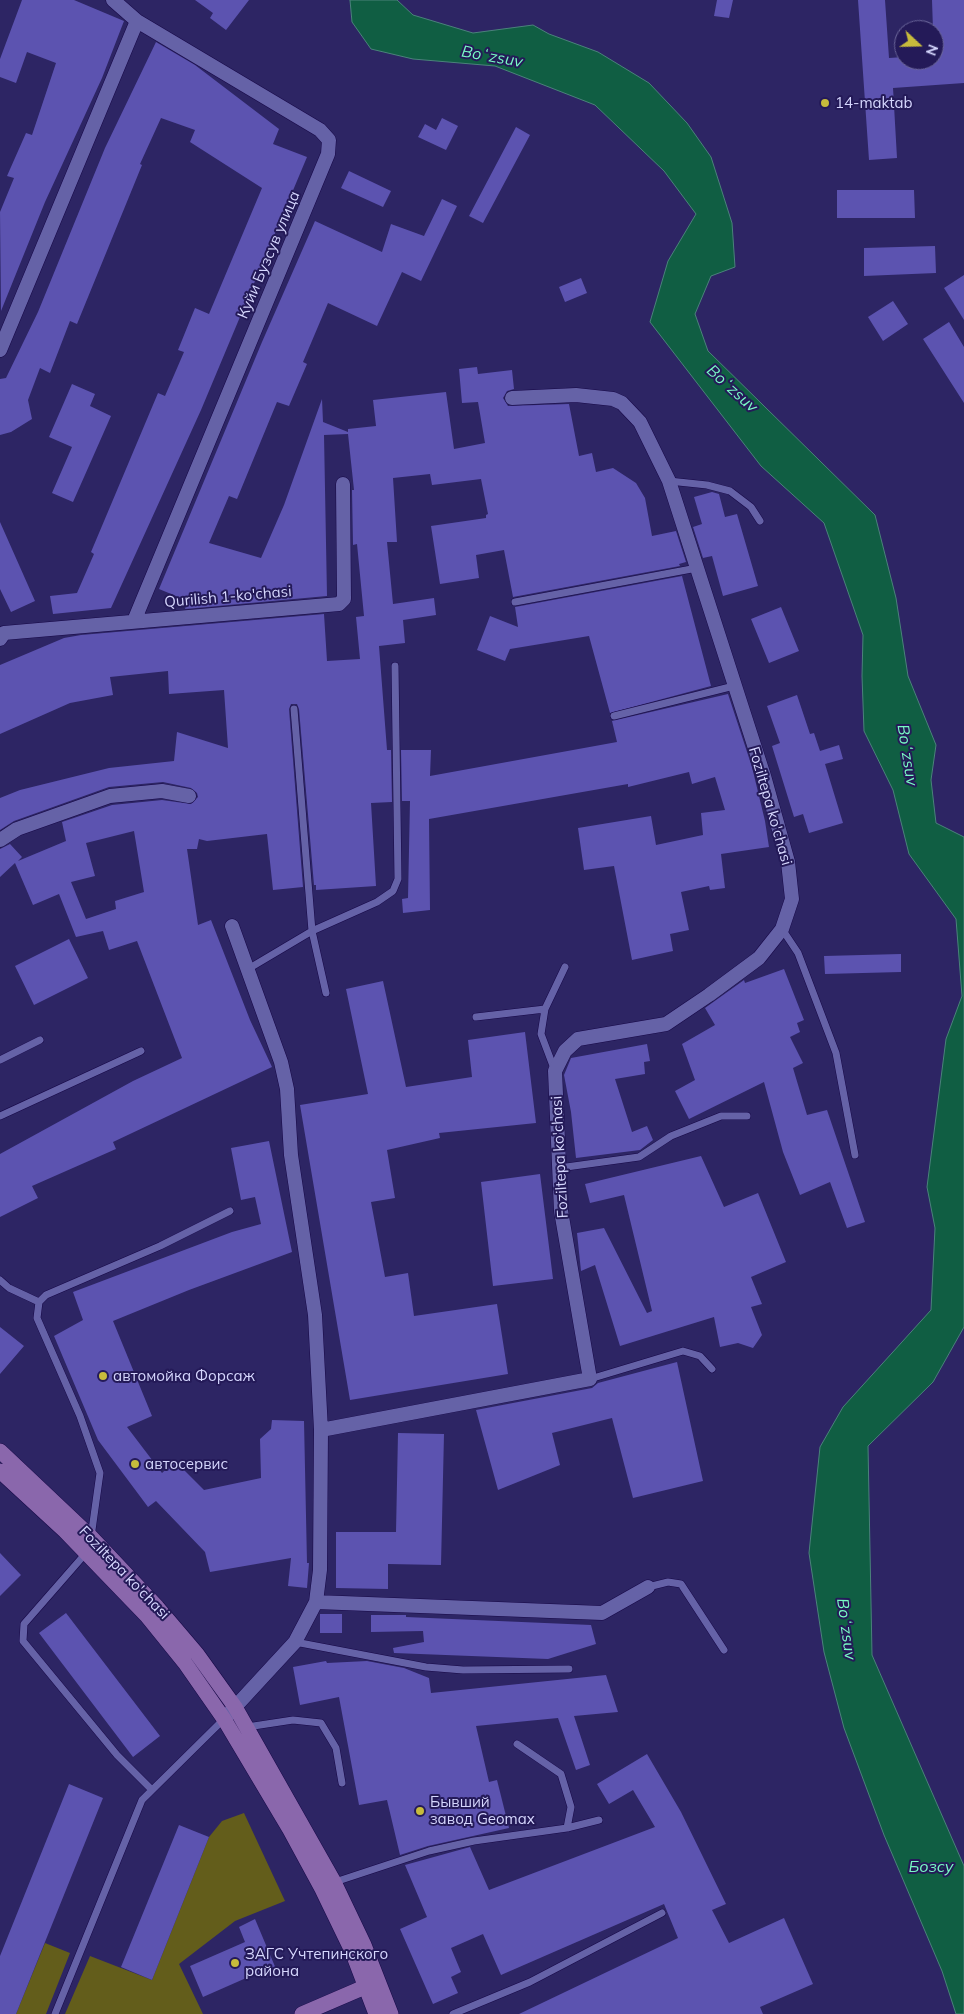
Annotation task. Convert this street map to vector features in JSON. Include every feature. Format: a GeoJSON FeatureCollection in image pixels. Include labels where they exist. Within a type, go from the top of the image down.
{"type":"FeatureCollection","features":[{"type":"Feature","properties":{"kind":"main road","name":"Foziltepa ko'chasi"},"geometry":{"type":"LineString","coordinates":[[0,1451],[91,1537],[178,1630],[235,1706],[334,1882],[372,1984],[376,2014]]}},
{"type":"Feature","properties":{"kind":"main road","name":"Foziltepa ko'chasi"},"geometry":{"type":"LineString","coordinates":[[0,1471],[86,1553],[166,1639],[224,1718],[290,1830],[372,1984],[391,2014]]}},
{"type":"Feature","properties":{"kind":"main road"},"geometry":{"type":"LineString","coordinates":[[302,2014],[372,1984]]}},
{"type":"Feature","properties":{"kind":"street","name":"Куйи Бузсув улица"},"geometry":{"type":"LineString","coordinates":[[113,0],[137,21],[320,130],[329,140],[328,154],[134,621]]}},
{"type":"Feature","properties":{"kind":"street"},"geometry":{"type":"LineString","coordinates":[[0,350],[137,21]]}},
{"type":"Feature","properties":{"kind":"street","name":"Foziltepa ko'chasi"},"geometry":{"type":"LineString","coordinates":[[512,398],[576,395],[613,399],[622,403],[640,422],[669,481],[764,776],[788,862],[792,899],[782,929],[759,958],[666,1024],[578,1039],[565,1051],[555,1071],[561,1211],[590,1379]]}},
{"type":"Feature","properties":{"kind":"street","name":"Qurilish 1-ko'chasi"},"geometry":{"type":"LineString","coordinates":[[1,632],[339,604],[344,599],[343,484]]}},
{"type":"Feature","properties":{"kind":"street"},"geometry":{"type":"LineString","coordinates":[[0,840],[25,826],[110,796],[162,790],[189,796]]}},
{"type":"Feature","properties":{"kind":"street"},"geometry":{"type":"LineString","coordinates":[[224,1718],[295,1642],[316,1602],[320,1570],[321,1430],[315,1315],[291,1155],[288,1089],[281,1062],[232,926]]}},
{"type":"Feature","properties":{"kind":"street"},"geometry":{"type":"LineString","coordinates":[[321,1430],[590,1379]]}},
{"type":"Feature","properties":{"kind":"street"},"geometry":{"type":"LineString","coordinates":[[316,1602],[602,1613],[648,1587]]}},
{"type":"Feature","properties":{"kind":"lane"},"geometry":{"type":"LineString","coordinates":[[669,481],[706,485],[730,491],[751,507],[760,521]]}},
{"type":"Feature","properties":{"kind":"lane"},"geometry":{"type":"LineString","coordinates":[[515,602],[697,568]]}},
{"type":"Feature","properties":{"kind":"lane"},"geometry":{"type":"LineString","coordinates":[[248,969],[312,930],[377,902],[393,891],[398,879],[395,666]]}},
{"type":"Feature","properties":{"kind":"lane"},"geometry":{"type":"LineString","coordinates":[[614,716],[734,686]]}},
{"type":"Feature","properties":{"kind":"lane"},"geometry":{"type":"LineString","coordinates":[[294,709],[312,930],[326,993]]}},
{"type":"Feature","properties":{"kind":"lane"},"geometry":{"type":"LineString","coordinates":[[782,929],[798,953],[836,1053],[855,1155]]}},
{"type":"Feature","properties":{"kind":"lane"},"geometry":{"type":"LineString","coordinates":[[555,1071],[541,1034],[544,1009],[565,967]]}},
{"type":"Feature","properties":{"kind":"lane"},"geometry":{"type":"LineString","coordinates":[[476,1017],[544,1009]]}},
{"type":"Feature","properties":{"kind":"lane"},"geometry":{"type":"LineString","coordinates":[[0,1060],[40,1040]]}},
{"type":"Feature","properties":{"kind":"lane"},"geometry":{"type":"LineString","coordinates":[[0,1116],[140,1051]]}},
{"type":"Feature","properties":{"kind":"lane"},"geometry":{"type":"LineString","coordinates":[[559,1168],[639,1157],[670,1136],[721,1116],[748,1116]]}},
{"type":"Feature","properties":{"kind":"lane"},"geometry":{"type":"LineString","coordinates":[[91,1537],[100,1473],[80,1416],[37,1318],[39,1302],[46,1295],[160,1246],[230,1211]]}},
{"type":"Feature","properties":{"kind":"lane"},"geometry":{"type":"LineString","coordinates":[[0,1280],[9,1288],[39,1302]]}},
{"type":"Feature","properties":{"kind":"lane"},"geometry":{"type":"LineString","coordinates":[[590,1379],[683,1351],[700,1356],[712,1369]]}},
{"type":"Feature","properties":{"kind":"lane"},"geometry":{"type":"LineString","coordinates":[[86,1553],[24,1624],[23,1641],[117,1755],[152,1790]]}},
{"type":"Feature","properties":{"kind":"lane"},"geometry":{"type":"LineString","coordinates":[[648,1587],[668,1582],[682,1584],[724,1650]]}},
{"type":"Feature","properties":{"kind":"lane"},"geometry":{"type":"LineString","coordinates":[[295,1642],[426,1667],[463,1670],[569,1669]]}},
{"type":"Feature","properties":{"kind":"lane"},"geometry":{"type":"LineString","coordinates":[[55,2014],[142,1800],[224,1718]]}},
{"type":"Feature","properties":{"kind":"lane"},"geometry":{"type":"LineString","coordinates":[[247,1727],[293,1720],[320,1723],[336,1748],[342,1783]]}},
{"type":"Feature","properties":{"kind":"lane"},"geometry":{"type":"LineString","coordinates":[[517,1744],[561,1774],[571,1807],[567,1828]]}},
{"type":"Feature","properties":{"kind":"lane"},"geometry":{"type":"LineString","coordinates":[[334,1882],[361,1875],[429,1851],[474,1840],[567,1828],[599,1820]]}},
{"type":"Feature","properties":{"kind":"lane"},"geometry":{"type":"LineString","coordinates":[[453,2014],[530,1982],[662,1913]]}},
{"type":"Feature","properties":{"kind":"shaded area"},"geometry":{"type":"Polygon","coordinates":[[[244,1813],[285,1901],[235,1921],[179,1964],[203,2014],[65,2014],[90,1956],[152,1980],[209,1837],[222,1821],[244,1813]]]}},
{"type":"Feature","properties":{"kind":"shaded area"},"geometry":{"type":"Polygon","coordinates":[[[45,1943],[70,1953],[46,2014],[16,2014],[45,1943]]]}},
{"type":"Feature","properties":{"kind":"water","name":"Бозсу"},"geometry":{"type":"Polygon","coordinates":[[[350,0],[397,0],[413,15],[473,33],[533,25],[549,34],[598,52],[649,83],[687,123],[711,157],[732,223],[735,267],[711,276],[695,314],[708,351],[875,515],[896,598],[908,676],[936,745],[931,780],[936,823],[964,837],[964,1327],[933,1382],[868,1446],[872,1655],[964,1866],[964,2014],[956,2014],[942,1971],[884,1835],[844,1728],[824,1652],[809,1553],[820,1447],[843,1407],[931,1310],[935,1228],[927,1187],[946,1039],[962,996],[956,919],[909,854],[893,790],[864,731],[863,635],[824,523],[761,466],[650,322],[668,261],[696,214],[664,171],[595,105],[495,66],[413,59],[371,49],[352,22],[350,0]]]}},
{"type":"Feature","properties":{"kind":"building"},"geometry":{"type":"Polygon","coordinates":[[[22,0],[74,0],[124,21],[102,78],[45,202],[1,311],[0,212],[14,178],[7,176],[26,133],[32,135],[56,63],[27,52],[16,83],[0,77],[0,59],[22,0]]]}},
{"type":"Feature","properties":{"kind":"building"},"geometry":{"type":"Polygon","coordinates":[[[195,0],[249,0],[226,30],[210,18],[213,13],[195,0]]]}},
{"type":"Feature","properties":{"kind":"building"},"geometry":{"type":"Polygon","coordinates":[[[717,0],[733,0],[729,18],[714,16],[717,0]]]}},
{"type":"Feature","properties":{"kind":"building"},"geometry":{"type":"Polygon","coordinates":[[[858,0],[885,0],[889,58],[894,58],[894,70],[944,70],[944,20],[933,20],[932,0],[964,0],[964,83],[893,88],[897,158],[869,160],[858,0]]]}},
{"type":"Feature","properties":{"kind":"building"},"geometry":{"type":"Polygon","coordinates":[[[156,42],[195,65],[279,129],[273,144],[307,157],[201,410],[111,608],[53,614],[50,596],[77,593],[94,554],[91,552],[158,393],[165,396],[184,352],[178,350],[195,308],[209,314],[262,188],[190,142],[195,130],[161,118],[140,164],[142,165],[77,324],[70,321],[50,373],[40,368],[28,400],[32,419],[11,432],[0,435],[0,379],[6,378],[38,312],[105,148],[156,42]]]}},
{"type":"Feature","properties":{"kind":"building"},"geometry":{"type":"Polygon","coordinates":[[[442,118],[458,126],[446,150],[418,137],[425,124],[436,130],[442,118]]]}},
{"type":"Feature","properties":{"kind":"building"},"geometry":{"type":"Polygon","coordinates":[[[516,127],[530,135],[483,223],[469,216],[516,127]]]}},
{"type":"Feature","properties":{"kind":"building"},"geometry":{"type":"Polygon","coordinates":[[[349,171],[391,191],[383,207],[341,188],[349,171]]]}},
{"type":"Feature","properties":{"kind":"building"},"geometry":{"type":"Polygon","coordinates":[[[837,190],[914,190],[915,218],[837,218],[837,190]]]}},
{"type":"Feature","properties":{"kind":"building"},"geometry":{"type":"Polygon","coordinates":[[[442,199],[457,206],[421,281],[402,272],[377,326],[328,303],[303,362],[307,364],[289,406],[277,402],[237,499],[229,496],[209,543],[261,558],[284,505],[322,399],[323,422],[348,432],[348,429],[376,426],[373,400],[446,392],[454,449],[485,443],[478,402],[462,403],[459,369],[477,367],[478,374],[512,370],[514,389],[507,391],[503,398],[508,406],[569,404],[579,456],[592,453],[596,472],[613,468],[636,483],[645,498],[652,536],[676,531],[686,562],[679,564],[680,566],[513,597],[504,550],[476,555],[479,578],[440,584],[431,526],[486,518],[488,514],[481,479],[432,485],[430,474],[393,478],[397,542],[387,542],[393,604],[434,598],[436,615],[403,620],[405,643],[379,646],[387,750],[391,750],[392,802],[371,803],[376,886],[316,890],[316,885],[314,885],[299,709],[297,704],[291,704],[289,709],[303,887],[273,890],[267,834],[207,841],[199,839],[197,849],[187,849],[198,925],[211,920],[250,1020],[272,1067],[113,1142],[116,1149],[32,1186],[38,1198],[0,1217],[0,1154],[133,1081],[182,1058],[137,941],[109,950],[103,931],[76,937],[59,894],[33,905],[15,863],[0,877],[0,849],[10,844],[22,857],[18,861],[66,841],[62,822],[112,805],[162,800],[191,804],[198,797],[197,793],[191,788],[163,782],[109,787],[14,821],[0,830],[0,798],[20,790],[109,768],[174,761],[177,732],[228,748],[224,690],[169,694],[168,671],[110,677],[113,695],[70,703],[0,734],[0,665],[64,638],[81,635],[324,614],[327,661],[360,659],[356,617],[364,616],[357,544],[353,545],[352,490],[354,490],[348,434],[324,435],[327,596],[185,609],[188,601],[159,589],[262,342],[315,221],[382,252],[391,224],[424,236],[442,199]],[[134,831],[86,843],[95,876],[71,882],[86,919],[116,909],[115,901],[144,892],[134,831]]]}},
{"type":"Feature","properties":{"kind":"building"},"geometry":{"type":"Polygon","coordinates":[[[935,246],[936,273],[864,276],[864,248],[935,246]]]}},
{"type":"Feature","properties":{"kind":"building"},"geometry":{"type":"Polygon","coordinates":[[[964,275],[964,320],[944,288],[964,275]]]}},
{"type":"Feature","properties":{"kind":"building"},"geometry":{"type":"Polygon","coordinates":[[[581,278],[587,293],[565,302],[559,287],[581,278]]]}},
{"type":"Feature","properties":{"kind":"building"},"geometry":{"type":"Polygon","coordinates":[[[893,301],[908,324],[883,341],[868,317],[893,301]]]}},
{"type":"Feature","properties":{"kind":"building"},"geometry":{"type":"Polygon","coordinates":[[[949,322],[964,347],[964,403],[923,339],[949,322]]]}},
{"type":"Feature","properties":{"kind":"building"},"geometry":{"type":"Polygon","coordinates":[[[72,384],[95,394],[90,406],[111,416],[73,502],[52,493],[72,447],[49,437],[72,384]]]}},
{"type":"Feature","properties":{"kind":"building"},"geometry":{"type":"Polygon","coordinates":[[[712,492],[719,494],[725,517],[737,514],[758,586],[723,596],[712,556],[703,558],[693,527],[702,524],[694,497],[712,492]]]}},
{"type":"Feature","properties":{"kind":"building"},"geometry":{"type":"Polygon","coordinates":[[[0,522],[35,601],[11,612],[0,589],[0,522]]]}},
{"type":"Feature","properties":{"kind":"building"},"geometry":{"type":"Polygon","coordinates":[[[682,576],[711,686],[610,713],[589,636],[510,649],[505,661],[477,650],[490,616],[518,627],[515,607],[682,576]]]}},
{"type":"Feature","properties":{"kind":"building"},"geometry":{"type":"Polygon","coordinates":[[[781,607],[799,651],[769,663],[751,619],[781,607]]]}},
{"type":"Feature","properties":{"kind":"building"},"geometry":{"type":"Polygon","coordinates":[[[728,694],[752,767],[769,847],[721,854],[725,888],[710,890],[709,886],[681,892],[689,930],[670,934],[673,951],[632,960],[614,866],[584,870],[578,828],[651,816],[656,845],[703,835],[701,813],[725,810],[715,777],[692,784],[689,772],[628,787],[628,784],[429,819],[430,910],[403,913],[402,899],[408,898],[410,801],[402,801],[401,750],[431,750],[430,776],[617,742],[612,721],[728,694]]]}},
{"type":"Feature","properties":{"kind":"building"},"geometry":{"type":"Polygon","coordinates":[[[797,695],[810,734],[814,733],[820,751],[839,745],[843,759],[825,764],[843,823],[809,833],[803,814],[794,817],[772,746],[780,743],[767,706],[797,695]]]}},
{"type":"Feature","properties":{"kind":"building"},"geometry":{"type":"Polygon","coordinates":[[[69,939],[88,978],[34,1005],[15,966],[69,939]]]}},
{"type":"Feature","properties":{"kind":"building"},"geometry":{"type":"Polygon","coordinates":[[[901,954],[901,972],[825,974],[824,956],[901,954]]]}},
{"type":"Feature","properties":{"kind":"building"},"geometry":{"type":"Polygon","coordinates":[[[784,969],[804,1020],[797,1023],[800,1032],[790,1037],[803,1063],[793,1068],[807,1115],[827,1110],[865,1222],[847,1228],[830,1182],[800,1195],[783,1152],[764,1082],[689,1119],[675,1091],[695,1080],[682,1044],[715,1025],[705,1008],[744,980],[745,983],[784,969]]]}},
{"type":"Feature","properties":{"kind":"building"},"geometry":{"type":"Polygon","coordinates":[[[383,981],[406,1087],[472,1077],[468,1040],[525,1032],[536,1123],[439,1133],[440,1138],[387,1150],[395,1198],[371,1202],[385,1277],[408,1273],[414,1316],[497,1304],[508,1374],[350,1400],[300,1105],[368,1094],[346,989],[383,981]]]}},
{"type":"Feature","properties":{"kind":"building"},"geometry":{"type":"Polygon","coordinates":[[[647,1044],[650,1061],[644,1062],[645,1074],[615,1079],[632,1132],[647,1126],[653,1140],[640,1150],[576,1158],[571,1112],[564,1075],[571,1058],[647,1044]]]}},
{"type":"Feature","properties":{"kind":"building"},"geometry":{"type":"Polygon","coordinates":[[[269,1141],[292,1252],[189,1290],[113,1321],[152,1416],[127,1427],[162,1473],[175,1461],[204,1490],[261,1478],[260,1439],[271,1429],[272,1420],[304,1421],[307,1563],[309,1563],[307,1588],[288,1586],[291,1558],[210,1572],[205,1552],[156,1501],[148,1507],[98,1440],[54,1336],[83,1320],[73,1292],[232,1232],[261,1224],[255,1197],[241,1200],[231,1148],[269,1141]]]}},
{"type":"Feature","properties":{"kind":"building"},"geometry":{"type":"Polygon","coordinates":[[[701,1156],[724,1207],[758,1193],[786,1262],[751,1277],[762,1304],[751,1307],[762,1335],[753,1348],[738,1343],[720,1347],[714,1317],[620,1346],[595,1265],[581,1271],[577,1233],[604,1228],[647,1313],[652,1311],[624,1195],[590,1203],[585,1184],[701,1156]]]}},
{"type":"Feature","properties":{"kind":"building"},"geometry":{"type":"Polygon","coordinates":[[[540,1174],[553,1279],[493,1286],[481,1182],[540,1174]]]}},
{"type":"Feature","properties":{"kind":"building"},"geometry":{"type":"Polygon","coordinates":[[[0,1327],[24,1346],[0,1374],[0,1327]]]}},
{"type":"Feature","properties":{"kind":"building"},"geometry":{"type":"Polygon","coordinates":[[[677,1362],[703,1481],[633,1498],[612,1418],[552,1433],[560,1465],[498,1490],[476,1410],[592,1388],[598,1383],[677,1362]]]}},
{"type":"Feature","properties":{"kind":"building"},"geometry":{"type":"Polygon","coordinates":[[[398,1433],[444,1434],[441,1565],[388,1564],[388,1589],[336,1588],[336,1532],[396,1532],[398,1433]]]}},
{"type":"Feature","properties":{"kind":"building"},"geometry":{"type":"Polygon","coordinates":[[[0,1553],[21,1575],[0,1596],[0,1553]]]}},
{"type":"Feature","properties":{"kind":"building"},"geometry":{"type":"Polygon","coordinates":[[[66,1613],[160,1736],[133,1757],[39,1633],[66,1613]]]}},
{"type":"Feature","properties":{"kind":"building"},"geometry":{"type":"Polygon","coordinates":[[[320,1614],[342,1614],[342,1633],[320,1633],[320,1614]]]}},
{"type":"Feature","properties":{"kind":"building"},"geometry":{"type":"Polygon","coordinates":[[[371,1615],[406,1615],[406,1617],[591,1625],[596,1644],[548,1659],[394,1653],[393,1648],[424,1642],[423,1631],[371,1632],[371,1615]]]}},
{"type":"Feature","properties":{"kind":"building"},"geometry":{"type":"Polygon","coordinates":[[[326,1661],[327,1663],[367,1661],[404,1668],[429,1678],[431,1693],[606,1675],[618,1712],[574,1716],[590,1765],[576,1770],[558,1718],[476,1726],[489,1782],[497,1780],[509,1828],[428,1846],[400,1855],[387,1800],[359,1805],[339,1697],[300,1705],[293,1667],[326,1661]]]}},
{"type":"Feature","properties":{"kind":"building"},"geometry":{"type":"Polygon","coordinates":[[[647,1754],[681,1812],[726,1904],[712,1910],[729,1943],[784,1918],[813,1984],[760,2007],[763,2014],[519,2014],[678,1938],[664,1904],[501,1975],[483,1934],[451,1948],[461,1972],[451,1977],[458,1993],[433,2004],[400,1929],[427,1917],[405,1865],[470,1847],[489,1890],[655,1827],[633,1790],[609,1804],[597,1784],[647,1754]]]}},
{"type":"Feature","properties":{"kind":"building"},"geometry":{"type":"Polygon","coordinates":[[[69,1784],[103,1798],[16,2014],[0,2014],[0,1956],[69,1784]]]}},
{"type":"Feature","properties":{"kind":"building"},"geometry":{"type":"Polygon","coordinates":[[[179,1825],[209,1837],[152,1980],[121,1967],[179,1825]]]}},
{"type":"Feature","properties":{"kind":"building"},"geometry":{"type":"Polygon","coordinates":[[[255,1919],[276,1969],[270,1977],[253,1975],[203,1997],[190,1966],[245,1942],[239,1927],[255,1919]]]}},
{"type":"Feature","properties":{"kind":"place","name":"14-maktab"},"geometry":{"type":"Point","coordinates":[825,103]}},
{"type":"Feature","properties":{"kind":"place","name":"автомойка Форсаж"},"geometry":{"type":"Point","coordinates":[103,1376]}},
{"type":"Feature","properties":{"kind":"place","name":"автосервис"},"geometry":{"type":"Point","coordinates":[135,1464]}},
{"type":"Feature","properties":{"kind":"place","name":"Бывший завод Geomax"},"geometry":{"type":"Point","coordinates":[420,1811]}},
{"type":"Feature","properties":{"kind":"place","name":"ЗАГС Учтепинского района"},"geometry":{"type":"Point","coordinates":[235,1963]}},
{"type":"Feature","properties":{"kind":"water label","name":"Boʻzsuv"},"geometry":{"type":"Point","coordinates":[492,57]}},
{"type":"Feature","properties":{"kind":"water label","name":"Boʻzsuv"},"geometry":{"type":"Point","coordinates":[732,389]}},
{"type":"Feature","properties":{"kind":"water label","name":"Boʻzsuv"},"geometry":{"type":"Point","coordinates":[907,755]}},
{"type":"Feature","properties":{"kind":"water label","name":"Boʻzsuv"},"geometry":{"type":"Point","coordinates":[846,1629]}}]}
